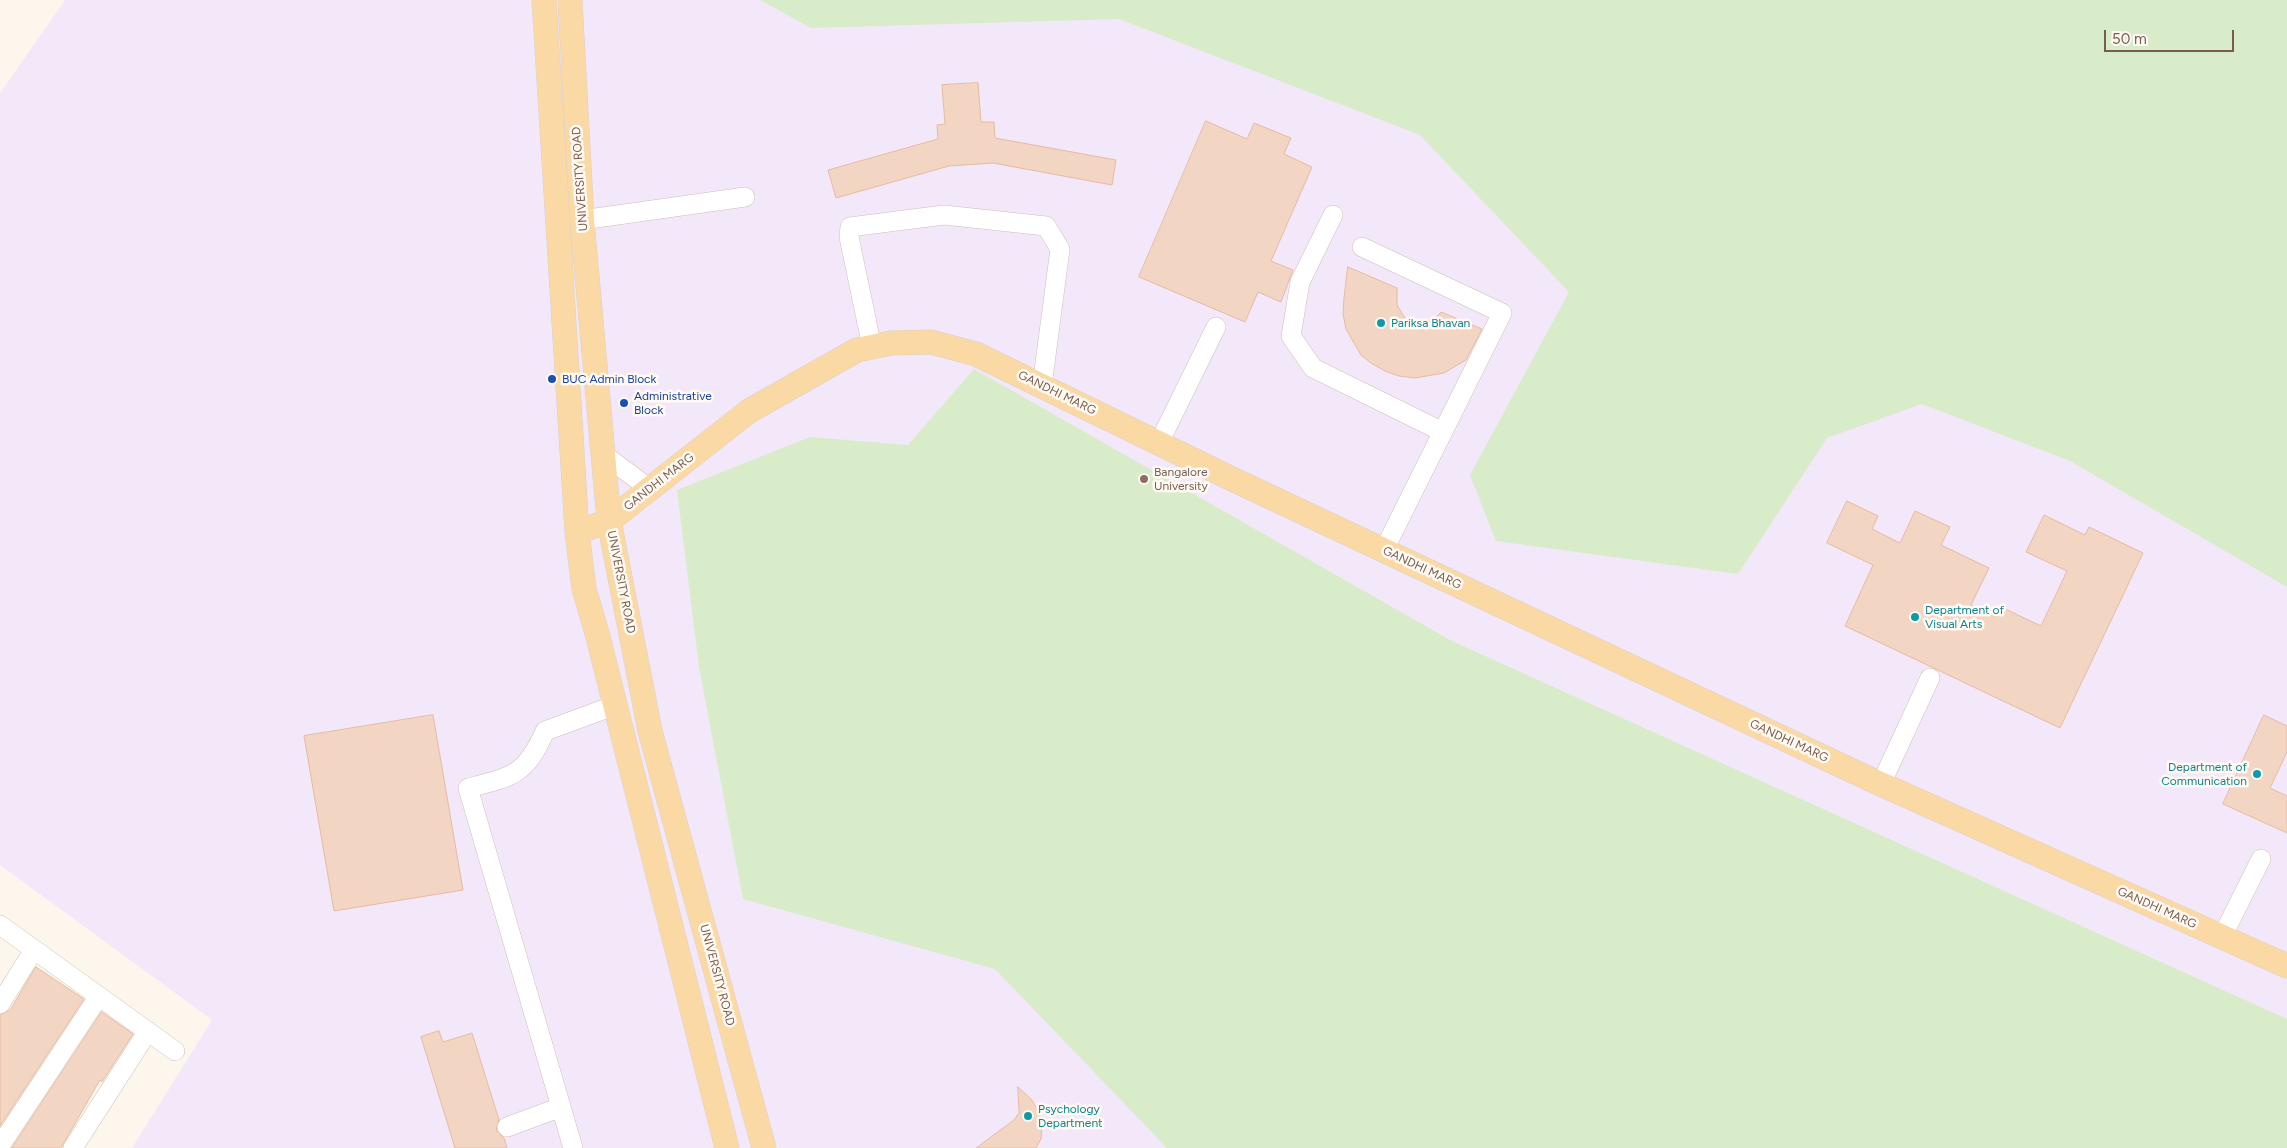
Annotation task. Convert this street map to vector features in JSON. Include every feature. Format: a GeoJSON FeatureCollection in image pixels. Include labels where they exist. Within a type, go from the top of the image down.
{"type":"FeatureCollection","features":[{"type":"Feature","properties":{"kind":"main road"},"geometry":{"type":"LineString","coordinates":[[545,9],[570,8]]}},
{"type":"Feature","properties":{"kind":"main road","name":"UNIVERSITY ROAD"},"geometry":{"type":"LineString","coordinates":[[570,8],[582,220],[609,521],[650,731],[764,1148]]}},
{"type":"Feature","properties":{"kind":"main road","name":"UNIVERSITY ROAD"},"geometry":{"type":"LineString","coordinates":[[545,9],[577,532],[584,589],[616,705],[727,1148]]}},
{"type":"Feature","properties":{"kind":"main road","name":"GANDHI MARG"},"geometry":{"type":"LineString","coordinates":[[577,532],[609,521],[749,411],[857,350],[891,343],[931,342],[976,354],[1384,550],[1881,784],[2287,966]]}},
{"type":"Feature","properties":{"kind":"street"},"geometry":{"type":"LineString","coordinates":[[582,220],[745,197]]}},
{"type":"Feature","properties":{"kind":"street"},"geometry":{"type":"LineString","coordinates":[[872,347],[849,237],[850,227],[944,215],[1046,226],[1060,249],[1042,386]]}},
{"type":"Feature","properties":{"kind":"street"},"geometry":{"type":"LineString","coordinates":[[1333,216],[1300,282],[1291,336],[1312,368],[1443,432]]}},
{"type":"Feature","properties":{"kind":"street"},"geometry":{"type":"LineString","coordinates":[[1362,248],[1502,314],[1384,550]]}},
{"type":"Feature","properties":{"kind":"street"},"geometry":{"type":"LineString","coordinates":[[1159,443],[1216,327]]}},
{"type":"Feature","properties":{"kind":"street"},"geometry":{"type":"LineString","coordinates":[[603,454],[650,489]]}},
{"type":"Feature","properties":{"kind":"street"},"geometry":{"type":"LineString","coordinates":[[1881,784],[1930,678]]}},
{"type":"Feature","properties":{"kind":"street"},"geometry":{"type":"LineString","coordinates":[[573,1148],[468,788],[511,777],[525,766],[545,731],[616,705]]}},
{"type":"Feature","properties":{"kind":"street"},"geometry":{"type":"LineString","coordinates":[[2222,937],[2261,859]]}},
{"type":"Feature","properties":{"kind":"street"},"geometry":{"type":"LineString","coordinates":[[0,925],[175,1051]]}},
{"type":"Feature","properties":{"kind":"street"},"geometry":{"type":"LineString","coordinates":[[0,1004],[34,950]]}},
{"type":"Feature","properties":{"kind":"street"},"geometry":{"type":"LineString","coordinates":[[0,1146],[99,996]]}},
{"type":"Feature","properties":{"kind":"street"},"geometry":{"type":"LineString","coordinates":[[74,1148],[148,1031]]}},
{"type":"Feature","properties":{"kind":"street"},"geometry":{"type":"LineString","coordinates":[[507,1127],[561,1107]]}},
{"type":"Feature","properties":{"kind":"shaded area","name":"Bangalore University"},"geometry":{"type":"Polygon","coordinates":[[[65,0],[2287,0],[2287,1148],[132,1148],[212,1020],[0,865],[0,93],[65,0]]]}},
{"type":"Feature","properties":{"kind":"green space"},"geometry":{"type":"Polygon","coordinates":[[[760,0],[2287,0],[2287,587],[2070,461],[1922,404],[1827,438],[1738,574],[1496,541],[1470,475],[1569,292],[1420,135],[1119,19],[811,28],[760,0]]]}},
{"type":"Feature","properties":{"kind":"green space"},"geometry":{"type":"Polygon","coordinates":[[[974,369],[1452,641],[2287,1019],[2287,1148],[1167,1148],[995,969],[743,899],[699,667],[677,490],[810,437],[908,445],[974,369]]]}},
{"type":"Feature","properties":{"kind":"building"},"geometry":{"type":"Polygon","coordinates":[[[978,83],[981,122],[994,122],[995,138],[1116,160],[1112,185],[993,163],[949,166],[836,198],[828,170],[938,139],[937,125],[945,124],[942,85],[978,83]]]}},
{"type":"Feature","properties":{"kind":"building"},"geometry":{"type":"Polygon","coordinates":[[[1206,121],[1247,139],[1254,123],[1291,138],[1284,154],[1312,167],[1271,261],[1293,270],[1281,302],[1258,292],[1245,322],[1139,277],[1206,121]]]}},
{"type":"Feature","properties":{"kind":"building","name":"Pariksa Bhavan"},"geometry":{"type":"Polygon","coordinates":[[[1348,267],[1397,288],[1397,305],[1406,320],[1422,324],[1434,320],[1441,312],[1482,329],[1466,360],[1444,373],[1415,378],[1399,376],[1371,363],[1361,355],[1346,329],[1343,314],[1348,267]]]}},
{"type":"Feature","properties":{"kind":"building","name":"Department of Visual Arts"},"geometry":{"type":"Polygon","coordinates":[[[1847,501],[1878,516],[1872,529],[1900,543],[1915,511],[1950,527],[1941,545],[1989,568],[1971,605],[1996,617],[2001,607],[2041,626],[2067,571],[2026,552],[2044,515],[2085,535],[2089,527],[2143,553],[2060,728],[1845,626],[1873,565],[1827,543],[1847,501]]]}},
{"type":"Feature","properties":{"kind":"building"},"geometry":{"type":"Polygon","coordinates":[[[433,715],[463,890],[334,911],[304,736],[433,715]]]}},
{"type":"Feature","properties":{"kind":"building","name":"Department of Communication"},"geometry":{"type":"Polygon","coordinates":[[[2264,715],[2287,726],[2287,752],[2270,788],[2287,796],[2287,833],[2223,804],[2264,715]]]}},
{"type":"Feature","properties":{"kind":"building"},"geometry":{"type":"Polygon","coordinates":[[[36,967],[84,999],[0,1126],[0,1015],[10,1010],[36,967]]]}},
{"type":"Feature","properties":{"kind":"building"},"geometry":{"type":"Polygon","coordinates":[[[102,1012],[133,1034],[102,1082],[100,1080],[61,1148],[12,1148],[102,1012]]]}},
{"type":"Feature","properties":{"kind":"building"},"geometry":{"type":"Polygon","coordinates":[[[439,1031],[443,1042],[472,1033],[499,1120],[496,1130],[504,1138],[507,1148],[455,1148],[421,1037],[439,1031]]]}},
{"type":"Feature","properties":{"kind":"building","name":"Psychology Department"},"geometry":{"type":"Polygon","coordinates":[[[1018,1087],[1031,1099],[1039,1112],[1042,1128],[1041,1139],[1036,1148],[976,1148],[1014,1120],[1019,1113],[1018,1087]]]}},
{"type":"Feature","properties":{"kind":"place","name":"Pariksa Bhavan"},"geometry":{"type":"Point","coordinates":[1381,323]}},
{"type":"Feature","properties":{"kind":"place","name":"BUC Admin Block"},"geometry":{"type":"Point","coordinates":[552,379]}},
{"type":"Feature","properties":{"kind":"place","name":"Administrative Block"},"geometry":{"type":"Point","coordinates":[624,403]}},
{"type":"Feature","properties":{"kind":"place","name":"Bangalore University"},"geometry":{"type":"Point","coordinates":[1144,479]}},
{"type":"Feature","properties":{"kind":"place","name":"Department of Visual Arts"},"geometry":{"type":"Point","coordinates":[1915,617]}},
{"type":"Feature","properties":{"kind":"place","name":"Department of Communication"},"geometry":{"type":"Point","coordinates":[2257,774]}},
{"type":"Feature","properties":{"kind":"place","name":"Psychology Department"},"geometry":{"type":"Point","coordinates":[1028,1116]}}]}
